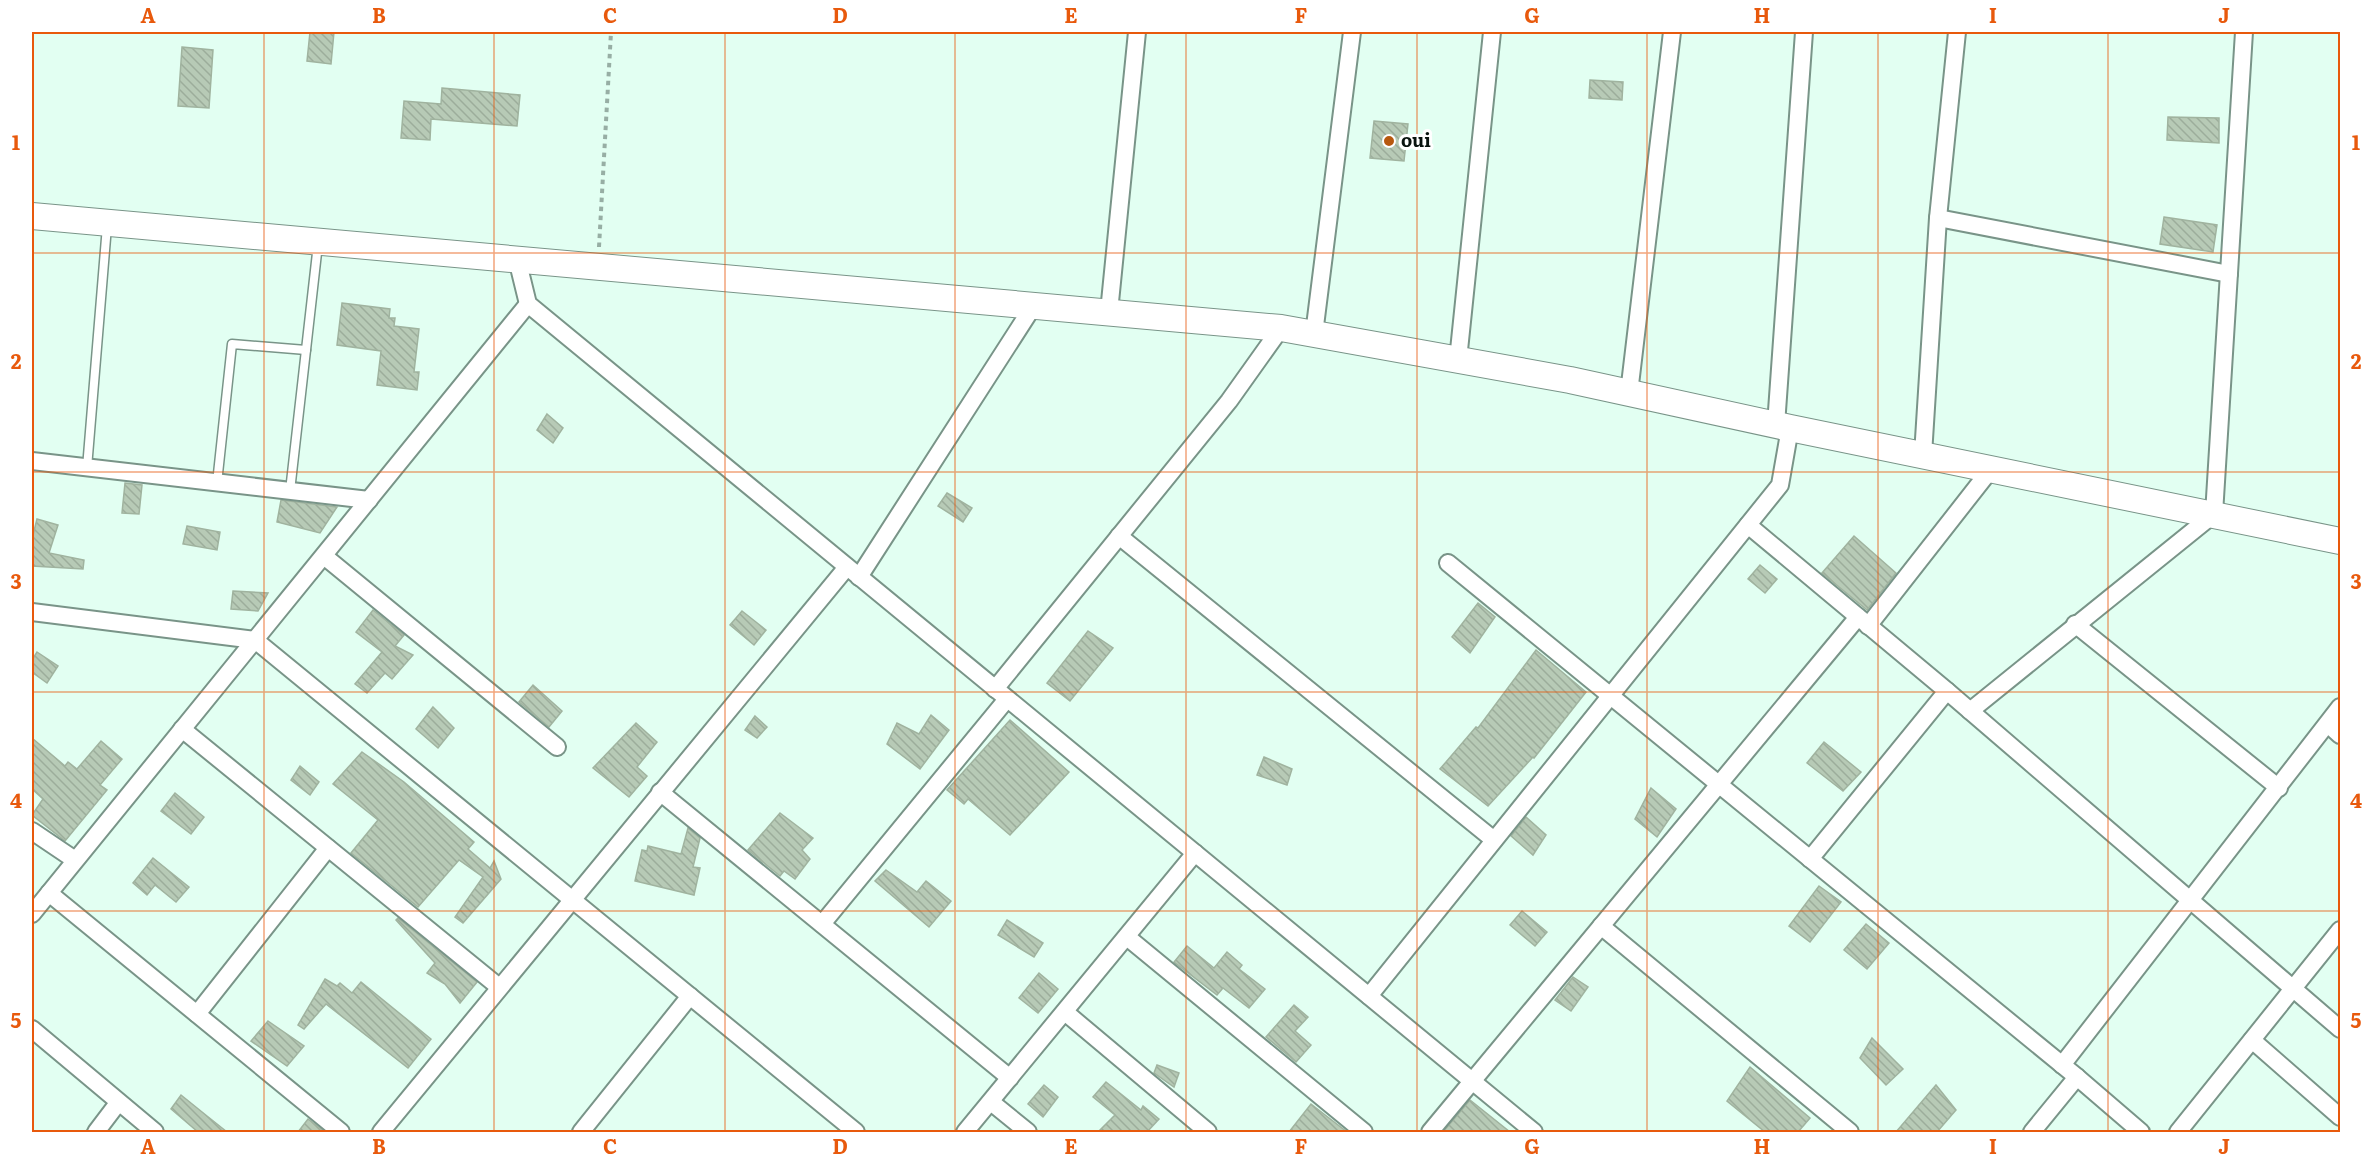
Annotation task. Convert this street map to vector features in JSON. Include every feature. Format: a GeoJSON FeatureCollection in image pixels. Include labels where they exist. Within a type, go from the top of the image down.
{"type":"FeatureCollection","features":[{"type":"Feature","properties":{"kind":"main road"},"geometry":{"type":"LineString","coordinates":[[32,216],[1281,328],[1629,393],[1783,427],[2340,541]]}},
{"type":"Feature","properties":{"kind":"street"},"geometry":{"type":"LineString","coordinates":[[1108,312],[1137,32]]}},
{"type":"Feature","properties":{"kind":"street"},"geometry":{"type":"LineString","coordinates":[[1314,334],[1352,32]]}},
{"type":"Feature","properties":{"kind":"street"},"geometry":{"type":"LineString","coordinates":[[1458,360],[1492,32]]}},
{"type":"Feature","properties":{"kind":"street"},"geometry":{"type":"LineString","coordinates":[[1629,393],[1672,32]]}},
{"type":"Feature","properties":{"kind":"street"},"geometry":{"type":"LineString","coordinates":[[1369,996],[1780,485],[1804,32]]}},
{"type":"Feature","properties":{"kind":"street"},"geometry":{"type":"LineString","coordinates":[[1923,455],[1938,218],[1957,32]]}},
{"type":"Feature","properties":{"kind":"street"},"geometry":{"type":"LineString","coordinates":[[1970,711],[2214,514],[2244,32]]}},
{"type":"Feature","properties":{"kind":"street"},"geometry":{"type":"LineString","coordinates":[[1938,218],[2229,274]]}},
{"type":"Feature","properties":{"kind":"street"},"geometry":{"type":"LineString","coordinates":[[517,259],[528,304],[1534,1132]]}},
{"type":"Feature","properties":{"kind":"street"},"geometry":{"type":"LineString","coordinates":[[32,914],[528,304]]}},
{"type":"Feature","properties":{"kind":"street"},"geometry":{"type":"LineString","coordinates":[[381,1132],[660,792],[853,572],[1034,305]]}},
{"type":"Feature","properties":{"kind":"street"},"geometry":{"type":"LineString","coordinates":[[822,924],[1001,694],[1119,536],[1229,401],[1281,328]]}},
{"type":"Feature","properties":{"kind":"street"},"geometry":{"type":"LineString","coordinates":[[32,461],[369,500]]}},
{"type":"Feature","properties":{"kind":"street"},"geometry":{"type":"LineString","coordinates":[[1430,1132],[1719,784],[1863,622],[1991,469]]}},
{"type":"Feature","properties":{"kind":"street"},"geometry":{"type":"LineString","coordinates":[[1748,525],[1947,691],[2340,1029]]}},
{"type":"Feature","properties":{"kind":"street"},"geometry":{"type":"LineString","coordinates":[[1119,536],[1494,840]]}},
{"type":"Feature","properties":{"kind":"street"},"geometry":{"type":"LineString","coordinates":[[324,556],[557,747]]}},
{"type":"Feature","properties":{"kind":"street"},"geometry":{"type":"LineString","coordinates":[[1448,563],[2077,1077],[2141,1132]]}},
{"type":"Feature","properties":{"kind":"street"},"geometry":{"type":"LineString","coordinates":[[32,612],[255,640],[856,1132]]}},
{"type":"Feature","properties":{"kind":"street"},"geometry":{"type":"LineString","coordinates":[[2075,624],[2279,788]]}},
{"type":"Feature","properties":{"kind":"street"},"geometry":{"type":"LineString","coordinates":[[1810,859],[1947,691]]}},
{"type":"Feature","properties":{"kind":"street"},"geometry":{"type":"LineString","coordinates":[[2062,1065],[2279,788],[2335,730],[2340,707]]}},
{"type":"Feature","properties":{"kind":"street"},"geometry":{"type":"LineString","coordinates":[[182,729],[499,987]]}},
{"type":"Feature","properties":{"kind":"street"},"geometry":{"type":"LineString","coordinates":[[660,792],[1010,1078]]}},
{"type":"Feature","properties":{"kind":"street"},"geometry":{"type":"LineString","coordinates":[[32,831],[75,860]]}},
{"type":"Feature","properties":{"kind":"street"},"geometry":{"type":"LineString","coordinates":[[197,1014],[328,848]]}},
{"type":"Feature","properties":{"kind":"street"},"geometry":{"type":"LineString","coordinates":[[965,1132],[1195,853]]}},
{"type":"Feature","properties":{"kind":"street"},"geometry":{"type":"LineString","coordinates":[[49,893],[341,1132]]}},
{"type":"Feature","properties":{"kind":"street"},"geometry":{"type":"LineString","coordinates":[[1601,926],[1850,1132]]}},
{"type":"Feature","properties":{"kind":"street"},"geometry":{"type":"LineString","coordinates":[[2178,1132],[2340,930]]}},
{"type":"Feature","properties":{"kind":"street"},"geometry":{"type":"LineString","coordinates":[[1126,937],[1364,1132]]}},
{"type":"Feature","properties":{"kind":"street"},"geometry":{"type":"LineString","coordinates":[[581,1132],[690,996]]}},
{"type":"Feature","properties":{"kind":"street"},"geometry":{"type":"LineString","coordinates":[[1065,1012],[1208,1132]]}},
{"type":"Feature","properties":{"kind":"street"},"geometry":{"type":"LineString","coordinates":[[32,1029],[155,1132]]}},
{"type":"Feature","properties":{"kind":"street"},"geometry":{"type":"LineString","coordinates":[[2252,1040],[2340,1117]]}},
{"type":"Feature","properties":{"kind":"street"},"geometry":{"type":"LineString","coordinates":[[2032,1132],[2077,1077]]}},
{"type":"Feature","properties":{"kind":"street"},"geometry":{"type":"LineString","coordinates":[[991,1102],[1028,1132]]}},
{"type":"Feature","properties":{"kind":"street"},"geometry":{"type":"LineString","coordinates":[[96,1132],[118,1103]]}},
{"type":"Feature","properties":{"kind":"lane"},"geometry":{"type":"LineString","coordinates":[[87,468],[107,223]]}},
{"type":"Feature","properties":{"kind":"lane"},"geometry":{"type":"LineString","coordinates":[[290,491],[318,241]]}},
{"type":"Feature","properties":{"kind":"lane"},"geometry":{"type":"LineString","coordinates":[[217,483],[232,344],[306,350]]}},
{"type":"Feature","properties":{"kind":"path"},"geometry":{"type":"LineString","coordinates":[[598,266],[611,32]]}},
{"type":"Feature","properties":{"kind":"building"},"geometry":{"type":"Polygon","coordinates":[[[310,32],[334,32],[331,64],[307,61],[310,32]]]}},
{"type":"Feature","properties":{"kind":"building"},"geometry":{"type":"Polygon","coordinates":[[[182,47],[213,50],[209,108],[178,106],[182,47]]]}},
{"type":"Feature","properties":{"kind":"building"},"geometry":{"type":"Polygon","coordinates":[[[1590,80],[1623,82],[1622,100],[1589,98],[1590,80]]]}},
{"type":"Feature","properties":{"kind":"building"},"geometry":{"type":"Polygon","coordinates":[[[442,88],[520,95],[517,126],[431,119],[430,140],[401,138],[404,101],[441,104],[442,88]]]}},
{"type":"Feature","properties":{"kind":"building"},"geometry":{"type":"Polygon","coordinates":[[[2168,117],[2219,118],[2219,143],[2167,140],[2168,117]]]}},
{"type":"Feature","properties":{"kind":"building","name":"oui"},"geometry":{"type":"Polygon","coordinates":[[[1374,121],[1408,124],[1404,161],[1370,158],[1374,121]]]}},
{"type":"Feature","properties":{"kind":"building"},"geometry":{"type":"Polygon","coordinates":[[[2164,217],[2217,225],[2213,252],[2160,244],[2164,217]]]}},
{"type":"Feature","properties":{"kind":"building"},"geometry":{"type":"Polygon","coordinates":[[[342,303],[390,309],[389,318],[395,318],[394,326],[419,329],[414,372],[419,372],[417,390],[377,385],[381,351],[337,345],[342,303]]]}},
{"type":"Feature","properties":{"kind":"building"},"geometry":{"type":"Polygon","coordinates":[[[547,414],[563,428],[553,443],[537,430],[547,414]]]}},
{"type":"Feature","properties":{"kind":"building"},"geometry":{"type":"Polygon","coordinates":[[[125,483],[142,485],[139,514],[122,513],[125,483]]]}},
{"type":"Feature","properties":{"kind":"building"},"geometry":{"type":"Polygon","coordinates":[[[947,493],[972,508],[963,522],[938,506],[947,493]]]}},
{"type":"Feature","properties":{"kind":"building"},"geometry":{"type":"Polygon","coordinates":[[[281,500],[337,507],[320,533],[277,522],[281,500]]]}},
{"type":"Feature","properties":{"kind":"building"},"geometry":{"type":"Polygon","coordinates":[[[37,519],[58,525],[49,553],[84,560],[83,569],[32,566],[32,539],[37,519]]]}},
{"type":"Feature","properties":{"kind":"building"},"geometry":{"type":"Polygon","coordinates":[[[187,526],[220,532],[217,550],[183,544],[187,526]]]}},
{"type":"Feature","properties":{"kind":"building"},"geometry":{"type":"Polygon","coordinates":[[[1854,536],[1896,573],[1867,610],[1822,573],[1854,536]]]}},
{"type":"Feature","properties":{"kind":"building"},"geometry":{"type":"Polygon","coordinates":[[[1760,565],[1777,579],[1765,593],[1748,579],[1760,565]]]}},
{"type":"Feature","properties":{"kind":"building"},"geometry":{"type":"Polygon","coordinates":[[[233,591],[268,593],[258,611],[231,609],[233,591]]]}},
{"type":"Feature","properties":{"kind":"building"},"geometry":{"type":"Polygon","coordinates":[[[1478,603],[1495,617],[1470,653],[1452,637],[1478,603]]]}},
{"type":"Feature","properties":{"kind":"building"},"geometry":{"type":"Polygon","coordinates":[[[373,610],[404,635],[395,646],[413,655],[392,679],[385,673],[367,693],[355,684],[382,652],[356,632],[373,610]]]}},
{"type":"Feature","properties":{"kind":"building"},"geometry":{"type":"Polygon","coordinates":[[[742,611],[766,630],[754,645],[730,625],[742,611]]]}},
{"type":"Feature","properties":{"kind":"building"},"geometry":{"type":"Polygon","coordinates":[[[1088,631],[1113,648],[1070,701],[1047,683],[1088,631]]]}},
{"type":"Feature","properties":{"kind":"building"},"geometry":{"type":"Polygon","coordinates":[[[1536,650],[1586,692],[1534,758],[1488,806],[1440,769],[1476,727],[1478,728],[1536,650]]]}},
{"type":"Feature","properties":{"kind":"building"},"geometry":{"type":"Polygon","coordinates":[[[37,652],[58,666],[47,683],[32,672],[32,660],[37,652]]]}},
{"type":"Feature","properties":{"kind":"building"},"geometry":{"type":"Polygon","coordinates":[[[533,685],[562,711],[549,727],[519,702],[533,685]]]}},
{"type":"Feature","properties":{"kind":"building"},"geometry":{"type":"Polygon","coordinates":[[[433,707],[454,728],[438,748],[416,729],[433,707]]]}},
{"type":"Feature","properties":{"kind":"building"},"geometry":{"type":"Polygon","coordinates":[[[931,715],[949,730],[920,769],[887,744],[897,723],[919,734],[931,715]]]}},
{"type":"Feature","properties":{"kind":"building"},"geometry":{"type":"Polygon","coordinates":[[[755,716],[767,727],[757,738],[745,730],[755,716]]]}},
{"type":"Feature","properties":{"kind":"building"},"geometry":{"type":"Polygon","coordinates":[[[1010,720],[1069,772],[1010,835],[968,799],[964,804],[947,790],[1010,720]]]}},
{"type":"Feature","properties":{"kind":"building"},"geometry":{"type":"Polygon","coordinates":[[[636,723],[657,742],[637,767],[647,776],[629,797],[593,768],[636,723]]]}},
{"type":"Feature","properties":{"kind":"building"},"geometry":{"type":"Polygon","coordinates":[[[32,738],[65,766],[68,762],[77,769],[101,741],[122,759],[100,785],[107,790],[65,841],[32,815],[43,799],[32,789],[32,738]]]}},
{"type":"Feature","properties":{"kind":"building"},"geometry":{"type":"Polygon","coordinates":[[[1824,742],[1861,772],[1843,791],[1807,763],[1824,742]]]}},
{"type":"Feature","properties":{"kind":"building"},"geometry":{"type":"Polygon","coordinates":[[[362,752],[404,782],[474,842],[468,849],[490,868],[494,861],[501,879],[463,923],[455,917],[483,877],[459,860],[418,907],[351,853],[378,820],[333,784],[362,752]]]}},
{"type":"Feature","properties":{"kind":"building"},"geometry":{"type":"Polygon","coordinates":[[[1264,757],[1292,769],[1287,785],[1257,775],[1264,757]]]}},
{"type":"Feature","properties":{"kind":"building"},"geometry":{"type":"Polygon","coordinates":[[[300,766],[319,782],[310,795],[291,780],[300,766]]]}},
{"type":"Feature","properties":{"kind":"building"},"geometry":{"type":"Polygon","coordinates":[[[1651,788],[1676,809],[1657,837],[1635,819],[1651,788]]]}},
{"type":"Feature","properties":{"kind":"building"},"geometry":{"type":"Polygon","coordinates":[[[175,793],[204,817],[191,834],[161,811],[175,793]]]}},
{"type":"Feature","properties":{"kind":"building"},"geometry":{"type":"Polygon","coordinates":[[[780,813],[813,838],[802,850],[810,859],[795,879],[784,871],[780,876],[748,850],[780,813]]]}},
{"type":"Feature","properties":{"kind":"building"},"geometry":{"type":"Polygon","coordinates":[[[1526,817],[1546,835],[1533,855],[1511,836],[1526,817]]]}},
{"type":"Feature","properties":{"kind":"building"},"geometry":{"type":"Polygon","coordinates":[[[688,828],[700,838],[693,867],[700,868],[694,895],[635,881],[642,850],[647,851],[648,846],[681,854],[688,828]]]}},
{"type":"Feature","properties":{"kind":"building"},"geometry":{"type":"Polygon","coordinates":[[[153,858],[189,887],[176,902],[155,885],[147,895],[133,883],[153,858]]]}},
{"type":"Feature","properties":{"kind":"building"},"geometry":{"type":"Polygon","coordinates":[[[886,870],[917,892],[926,881],[951,901],[929,927],[875,881],[886,870]]]}},
{"type":"Feature","properties":{"kind":"building"},"geometry":{"type":"Polygon","coordinates":[[[1819,886],[1841,902],[1810,942],[1789,926],[1819,886]]]}},
{"type":"Feature","properties":{"kind":"building"},"geometry":{"type":"Polygon","coordinates":[[[1522,911],[1547,932],[1535,946],[1510,925],[1522,911]]]}},
{"type":"Feature","properties":{"kind":"building"},"geometry":{"type":"Polygon","coordinates":[[[398,918],[477,982],[460,1003],[445,984],[427,973],[435,963],[396,920],[398,918]]]}},
{"type":"Feature","properties":{"kind":"building"},"geometry":{"type":"Polygon","coordinates":[[[1007,920],[1043,943],[1034,957],[998,935],[1007,920]]]}},
{"type":"Feature","properties":{"kind":"building"},"geometry":{"type":"Polygon","coordinates":[[[1866,924],[1889,943],[1867,969],[1844,950],[1866,924]]]}},
{"type":"Feature","properties":{"kind":"building"},"geometry":{"type":"Polygon","coordinates":[[[1187,946],[1214,968],[1227,952],[1242,965],[1239,969],[1265,989],[1249,1008],[1223,988],[1217,995],[1174,962],[1187,946]]]}},
{"type":"Feature","properties":{"kind":"building"},"geometry":{"type":"Polygon","coordinates":[[[1039,973],[1058,989],[1038,1013],[1019,998],[1039,973]]]}},
{"type":"Feature","properties":{"kind":"building"},"geometry":{"type":"Polygon","coordinates":[[[1573,977],[1588,987],[1571,1011],[1555,1000],[1573,977]]]}},
{"type":"Feature","properties":{"kind":"building"},"geometry":{"type":"Polygon","coordinates":[[[325,979],[337,986],[340,983],[352,993],[361,982],[431,1039],[408,1068],[326,1004],[304,1029],[298,1025],[325,979]]]}},
{"type":"Feature","properties":{"kind":"building"},"geometry":{"type":"Polygon","coordinates":[[[1294,1005],[1308,1017],[1295,1031],[1311,1045],[1296,1062],[1266,1037],[1294,1005]]]}},
{"type":"Feature","properties":{"kind":"building"},"geometry":{"type":"Polygon","coordinates":[[[268,1021],[304,1046],[287,1066],[251,1041],[268,1021]]]}},
{"type":"Feature","properties":{"kind":"building"},"geometry":{"type":"Polygon","coordinates":[[[1872,1038],[1903,1069],[1886,1085],[1860,1058],[1872,1038]]]}},
{"type":"Feature","properties":{"kind":"building"},"geometry":{"type":"Polygon","coordinates":[[[1157,1065],[1179,1073],[1174,1087],[1154,1073],[1157,1065]]]}},
{"type":"Feature","properties":{"kind":"building"},"geometry":{"type":"Polygon","coordinates":[[[1750,1067],[1810,1118],[1798,1132],[1765,1132],[1727,1101],[1750,1067]]]}},
{"type":"Feature","properties":{"kind":"building"},"geometry":{"type":"Polygon","coordinates":[[[1106,1082],[1141,1110],[1143,1106],[1159,1119],[1147,1132],[1098,1132],[1115,1115],[1093,1097],[1106,1082]]]}},
{"type":"Feature","properties":{"kind":"building"},"geometry":{"type":"Polygon","coordinates":[[[1044,1085],[1058,1097],[1043,1117],[1028,1104],[1044,1085]]]}},
{"type":"Feature","properties":{"kind":"building"},"geometry":{"type":"Polygon","coordinates":[[[1936,1085],[1956,1110],[1937,1132],[1896,1132],[1936,1085]]]}},
{"type":"Feature","properties":{"kind":"building"},"geometry":{"type":"Polygon","coordinates":[[[181,1095],[227,1132],[198,1132],[171,1109],[181,1095]]]}},
{"type":"Feature","properties":{"kind":"building"},"geometry":{"type":"Polygon","coordinates":[[[1470,1100],[1510,1132],[1443,1132],[1470,1100]]]}},
{"type":"Feature","properties":{"kind":"building"},"geometry":{"type":"Polygon","coordinates":[[[1311,1104],[1347,1132],[1289,1132],[1311,1104]]]}},
{"type":"Feature","properties":{"kind":"building"},"geometry":{"type":"Polygon","coordinates":[[[308,1119],[325,1132],[298,1132],[308,1119]]]}},
{"type":"Feature","properties":{"kind":"place","name":"oui"},"geometry":{"type":"Point","coordinates":[1389,141]}}]}
